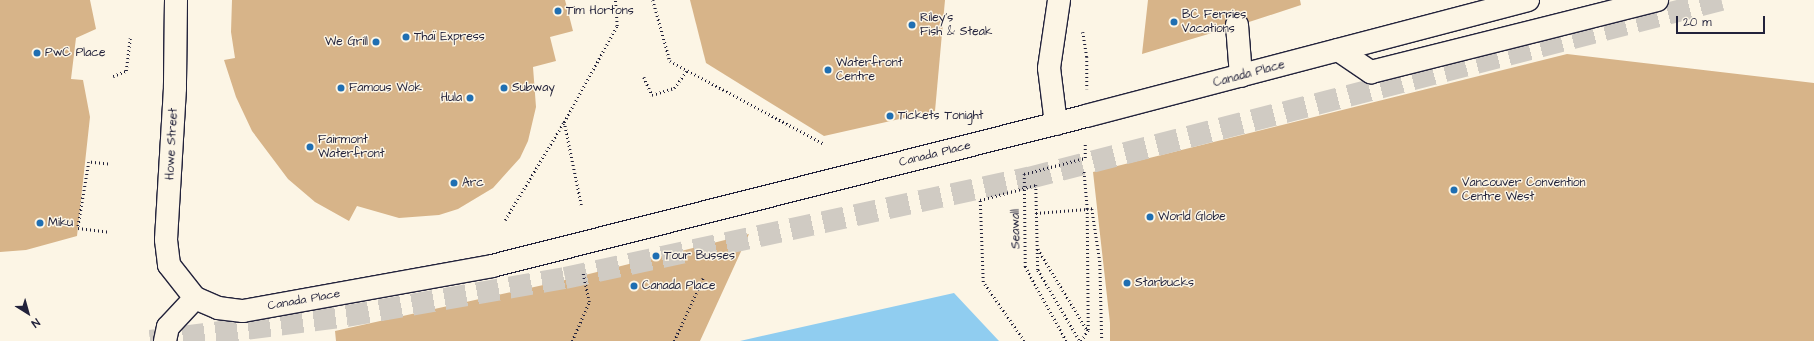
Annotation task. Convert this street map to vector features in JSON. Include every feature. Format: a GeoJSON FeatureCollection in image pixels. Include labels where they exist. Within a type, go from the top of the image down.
{"type":"FeatureCollection","features":[{"type":"Feature","properties":{"kind":"street","name":"Howe Street"},"geometry":{"type":"LineString","coordinates":[[176,0],[175,88],[166,240],[169,265],[188,291]]}},
{"type":"Feature","properties":{"kind":"street"},"geometry":{"type":"LineString","coordinates":[[1056,124],[1049,68],[1059,0]]}},
{"type":"Feature","properties":{"kind":"street","name":"Canada Place"},"geometry":{"type":"LineString","coordinates":[[188,291],[218,308],[243,311],[439,277],[576,246],[1056,124],[1528,0]]}},
{"type":"Feature","properties":{"kind":"street"},"geometry":{"type":"LineString","coordinates":[[1338,50],[1371,72],[1657,0]]}},
{"type":"Feature","properties":{"kind":"street"},"geometry":{"type":"LineString","coordinates":[[1237,25],[1241,76]]}},
{"type":"Feature","properties":{"kind":"street"},"geometry":{"type":"LineString","coordinates":[[165,341],[168,327],[188,291]]}},
{"type":"Feature","properties":{"kind":"path"},"geometry":{"type":"LineString","coordinates":[[505,220],[564,122],[617,26],[615,0]]}},
{"type":"Feature","properties":{"kind":"path"},"geometry":{"type":"LineString","coordinates":[[653,0],[670,61],[824,144]]}},
{"type":"Feature","properties":{"kind":"path"},"geometry":{"type":"LineString","coordinates":[[1082,27],[1087,70]]}},
{"type":"Feature","properties":{"kind":"path"},"geometry":{"type":"LineString","coordinates":[[113,76],[126,71],[130,38]]}},
{"type":"Feature","properties":{"kind":"path"},"geometry":{"type":"LineString","coordinates":[[644,77],[652,94],[674,88],[687,71]]}},
{"type":"Feature","properties":{"kind":"path"},"geometry":{"type":"LineString","coordinates":[[564,122],[581,205]]}},
{"type":"Feature","properties":{"kind":"path","name":"Seawall"},"geometry":{"type":"LineString","coordinates":[[1066,341],[1025,267],[1024,174],[1085,158],[1085,154]]}},
{"type":"Feature","properties":{"kind":"path"},"geometry":{"type":"LineString","coordinates":[[108,164],[89,162],[78,228],[109,232]]}},
{"type":"Feature","properties":{"kind":"path"},"geometry":{"type":"LineString","coordinates":[[1024,341],[983,282],[980,200],[1036,185],[1038,270],[1080,341],[1088,330],[1087,209],[1084,172]]}},
{"type":"Feature","properties":{"kind":"path"},"geometry":{"type":"LineString","coordinates":[[1036,213],[1094,208],[1100,261],[1102,341]]}},
{"type":"Feature","properties":{"kind":"path"},"geometry":{"type":"LineString","coordinates":[[1038,248],[1088,330]]}},
{"type":"Feature","properties":{"kind":"path"},"geometry":{"type":"LineString","coordinates":[[572,341],[589,302],[583,274]]}},
{"type":"Feature","properties":{"kind":"path"},"geometry":{"type":"LineString","coordinates":[[674,341],[703,278]]}},
{"type":"Feature","properties":{"kind":"water"},"geometry":{"type":"Polygon","coordinates":[[[954,293],[999,341],[740,341],[954,293]]]}},
{"type":"Feature","properties":{"kind":"building"},"geometry":{"type":"Polygon","coordinates":[[[0,0],[90,0],[96,29],[76,38],[71,79],[83,80],[90,117],[77,236],[26,250],[0,252],[0,0]]]}},
{"type":"Feature","properties":{"kind":"building"},"geometry":{"type":"Polygon","coordinates":[[[232,0],[565,0],[573,31],[550,37],[556,61],[533,67],[536,107],[528,141],[520,158],[493,188],[458,209],[439,215],[399,218],[357,206],[349,221],[315,202],[288,179],[252,131],[236,97],[224,60],[235,58],[231,32],[232,0]]]}},
{"type":"Feature","properties":{"kind":"building","name":"Waterfront Centre"},"geometry":{"type":"Polygon","coordinates":[[[690,0],[945,0],[935,111],[824,136],[706,63],[690,0]]]}},
{"type":"Feature","properties":{"kind":"building"},"geometry":{"type":"Polygon","coordinates":[[[1148,0],[1300,0],[1301,5],[1249,22],[1243,14],[1236,13],[1226,19],[1225,29],[1142,54],[1148,0]]]}},
{"type":"Feature","properties":{"kind":"building","name":"Vancouver Convention Centre West"},"geometry":{"type":"Polygon","coordinates":[[[1567,54],[1814,83],[1814,341],[1110,341],[1110,323],[1093,172],[1567,54]]]}},
{"type":"Feature","properties":{"kind":"building","name":"Canada Place"},"geometry":{"type":"Polygon","coordinates":[[[749,234],[700,341],[336,341],[335,331],[557,282],[749,234]]]}},
{"type":"Feature","properties":{"kind":"tunnel"},"geometry":{"type":"LineString","coordinates":[[150,341],[347,316],[565,278],[1029,178],[1721,0]]}},
{"type":"Feature","properties":{"kind":"place","name":"Tim Hortons"},"geometry":{"type":"Point","coordinates":[558,11]}},
{"type":"Feature","properties":{"kind":"place","name":"BC Ferries Vacations"},"geometry":{"type":"Point","coordinates":[1174,22]}},
{"type":"Feature","properties":{"kind":"place","name":"Riley's Fish & Steak"},"geometry":{"type":"Point","coordinates":[912,25]}},
{"type":"Feature","properties":{"kind":"place","name":"Thaï Express"},"geometry":{"type":"Point","coordinates":[406,37]}},
{"type":"Feature","properties":{"kind":"place","name":"We Grill"},"geometry":{"type":"Point","coordinates":[376,42]}},
{"type":"Feature","properties":{"kind":"place","name":"PwC Place"},"geometry":{"type":"Point","coordinates":[37,53]}},
{"type":"Feature","properties":{"kind":"place","name":"Waterfront Centre"},"geometry":{"type":"Point","coordinates":[828,70]}},
{"type":"Feature","properties":{"kind":"place","name":"Famous Wok"},"geometry":{"type":"Point","coordinates":[341,88]}},
{"type":"Feature","properties":{"kind":"place","name":"Subway"},"geometry":{"type":"Point","coordinates":[504,88]}},
{"type":"Feature","properties":{"kind":"place","name":"Hula"},"geometry":{"type":"Point","coordinates":[470,98]}},
{"type":"Feature","properties":{"kind":"place","name":"Tickets Tonight"},"geometry":{"type":"Point","coordinates":[890,116]}},
{"type":"Feature","properties":{"kind":"place","name":"Fairmont Waterfront"},"geometry":{"type":"Point","coordinates":[310,147]}},
{"type":"Feature","properties":{"kind":"place","name":"Arc"},"geometry":{"type":"Point","coordinates":[454,183]}},
{"type":"Feature","properties":{"kind":"place","name":"Vancouver Convention Centre West"},"geometry":{"type":"Point","coordinates":[1454,190]}},
{"type":"Feature","properties":{"kind":"place","name":"World Globe"},"geometry":{"type":"Point","coordinates":[1150,217]}},
{"type":"Feature","properties":{"kind":"place","name":"Miku"},"geometry":{"type":"Point","coordinates":[40,223]}},
{"type":"Feature","properties":{"kind":"place","name":"Tour Busses"},"geometry":{"type":"Point","coordinates":[656,256]}},
{"type":"Feature","properties":{"kind":"place","name":"Starbucks"},"geometry":{"type":"Point","coordinates":[1127,283]}},
{"type":"Feature","properties":{"kind":"place","name":"Canada Place"},"geometry":{"type":"Point","coordinates":[634,286]}}]}
